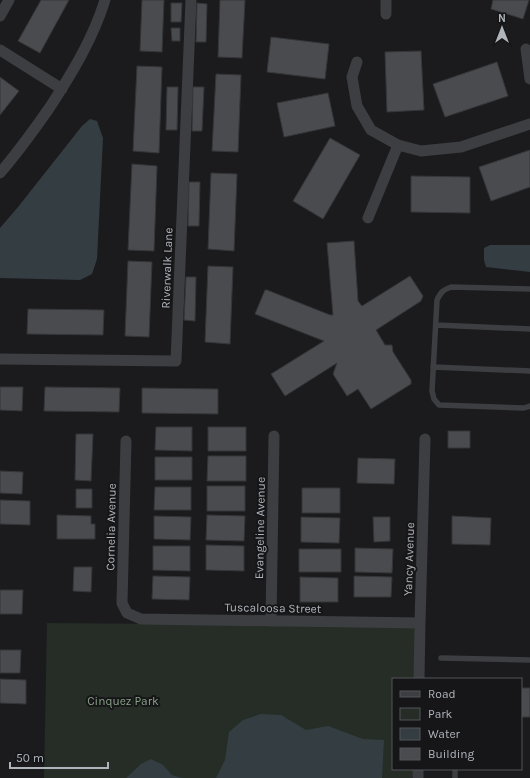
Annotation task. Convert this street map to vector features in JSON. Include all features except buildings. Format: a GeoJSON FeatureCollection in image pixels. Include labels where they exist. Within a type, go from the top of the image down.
{"type":"FeatureCollection","features":[{"type":"Feature","properties":{"kind":"street"},"geometry":{"type":"LineString","coordinates":[[0,16],[9,0]]}},
{"type":"Feature","properties":{"kind":"street"},"geometry":{"type":"LineString","coordinates":[[0,173],[36,128],[62,89],[94,30],[105,0]]}},
{"type":"Feature","properties":{"kind":"street","name":"Riverwalk Lane"},"geometry":{"type":"LineString","coordinates":[[0,359],[176,361],[191,0]]}},
{"type":"Feature","properties":{"kind":"street"},"geometry":{"type":"LineString","coordinates":[[386,0],[386,14]]}},
{"type":"Feature","properties":{"kind":"street"},"geometry":{"type":"LineString","coordinates":[[526,49],[530,79]]}},
{"type":"Feature","properties":{"kind":"street"},"geometry":{"type":"LineString","coordinates":[[0,50],[62,89]]}},
{"type":"Feature","properties":{"kind":"street"},"geometry":{"type":"LineString","coordinates":[[357,62],[352,77],[357,106],[371,130],[398,145],[421,152],[461,147],[530,124]]}},
{"type":"Feature","properties":{"kind":"street"},"geometry":{"type":"LineString","coordinates":[[368,218],[398,145]]}},
{"type":"Feature","properties":{"kind":"street","name":"Evangeline Avenue"},"geometry":{"type":"LineString","coordinates":[[271,621],[274,436]]}},
{"type":"Feature","properties":{"kind":"street","name":"Yancy Avenue"},"geometry":{"type":"LineString","coordinates":[[419,678],[425,439]]}},
{"type":"Feature","properties":{"kind":"street","name":"Cornelia Avenue"},"geometry":{"type":"LineString","coordinates":[[126,441],[122,603],[127,613]]}},
{"type":"Feature","properties":{"kind":"street","name":"Tuscaloosa Street"},"geometry":{"type":"LineString","coordinates":[[127,613],[141,619],[420,623]]}},
{"type":"Feature","properties":{"kind":"lane"},"geometry":{"type":"LineString","coordinates":[[530,290],[451,287],[441,293],[437,300],[432,391],[434,399],[439,405],[524,408],[530,406]]}},
{"type":"Feature","properties":{"kind":"lane"},"geometry":{"type":"LineString","coordinates":[[436,325],[530,329]]}},
{"type":"Feature","properties":{"kind":"lane"},"geometry":{"type":"LineString","coordinates":[[433,367],[530,371]]}},
{"type":"Feature","properties":{"kind":"lane"},"geometry":{"type":"LineString","coordinates":[[441,658],[530,660]]}},
{"type":"Feature","properties":{"kind":"green space","name":"Cinquez Park"},"geometry":{"type":"Polygon","coordinates":[[[47,623],[415,626],[414,678],[392,678],[392,770],[413,770],[412,778],[44,778],[47,623]]]}},
{"type":"Feature","properties":{"kind":"water"},"geometry":{"type":"Polygon","coordinates":[[[90,119],[97,121],[103,138],[97,259],[92,274],[80,280],[0,278],[0,228],[82,126],[90,119]]]}},
{"type":"Feature","properties":{"kind":"water"},"geometry":{"type":"Polygon","coordinates":[[[490,245],[530,245],[530,272],[486,267],[484,260],[484,248],[490,245]]]}},
{"type":"Feature","properties":{"kind":"water"},"geometry":{"type":"Polygon","coordinates":[[[261,714],[281,715],[306,730],[328,726],[363,739],[384,740],[382,778],[216,778],[225,760],[229,732],[243,720],[261,714]]]}},
{"type":"Feature","properties":{"kind":"water"},"geometry":{"type":"Polygon","coordinates":[[[151,759],[163,765],[172,775],[182,778],[126,778],[141,764],[151,759]]]}}]}
